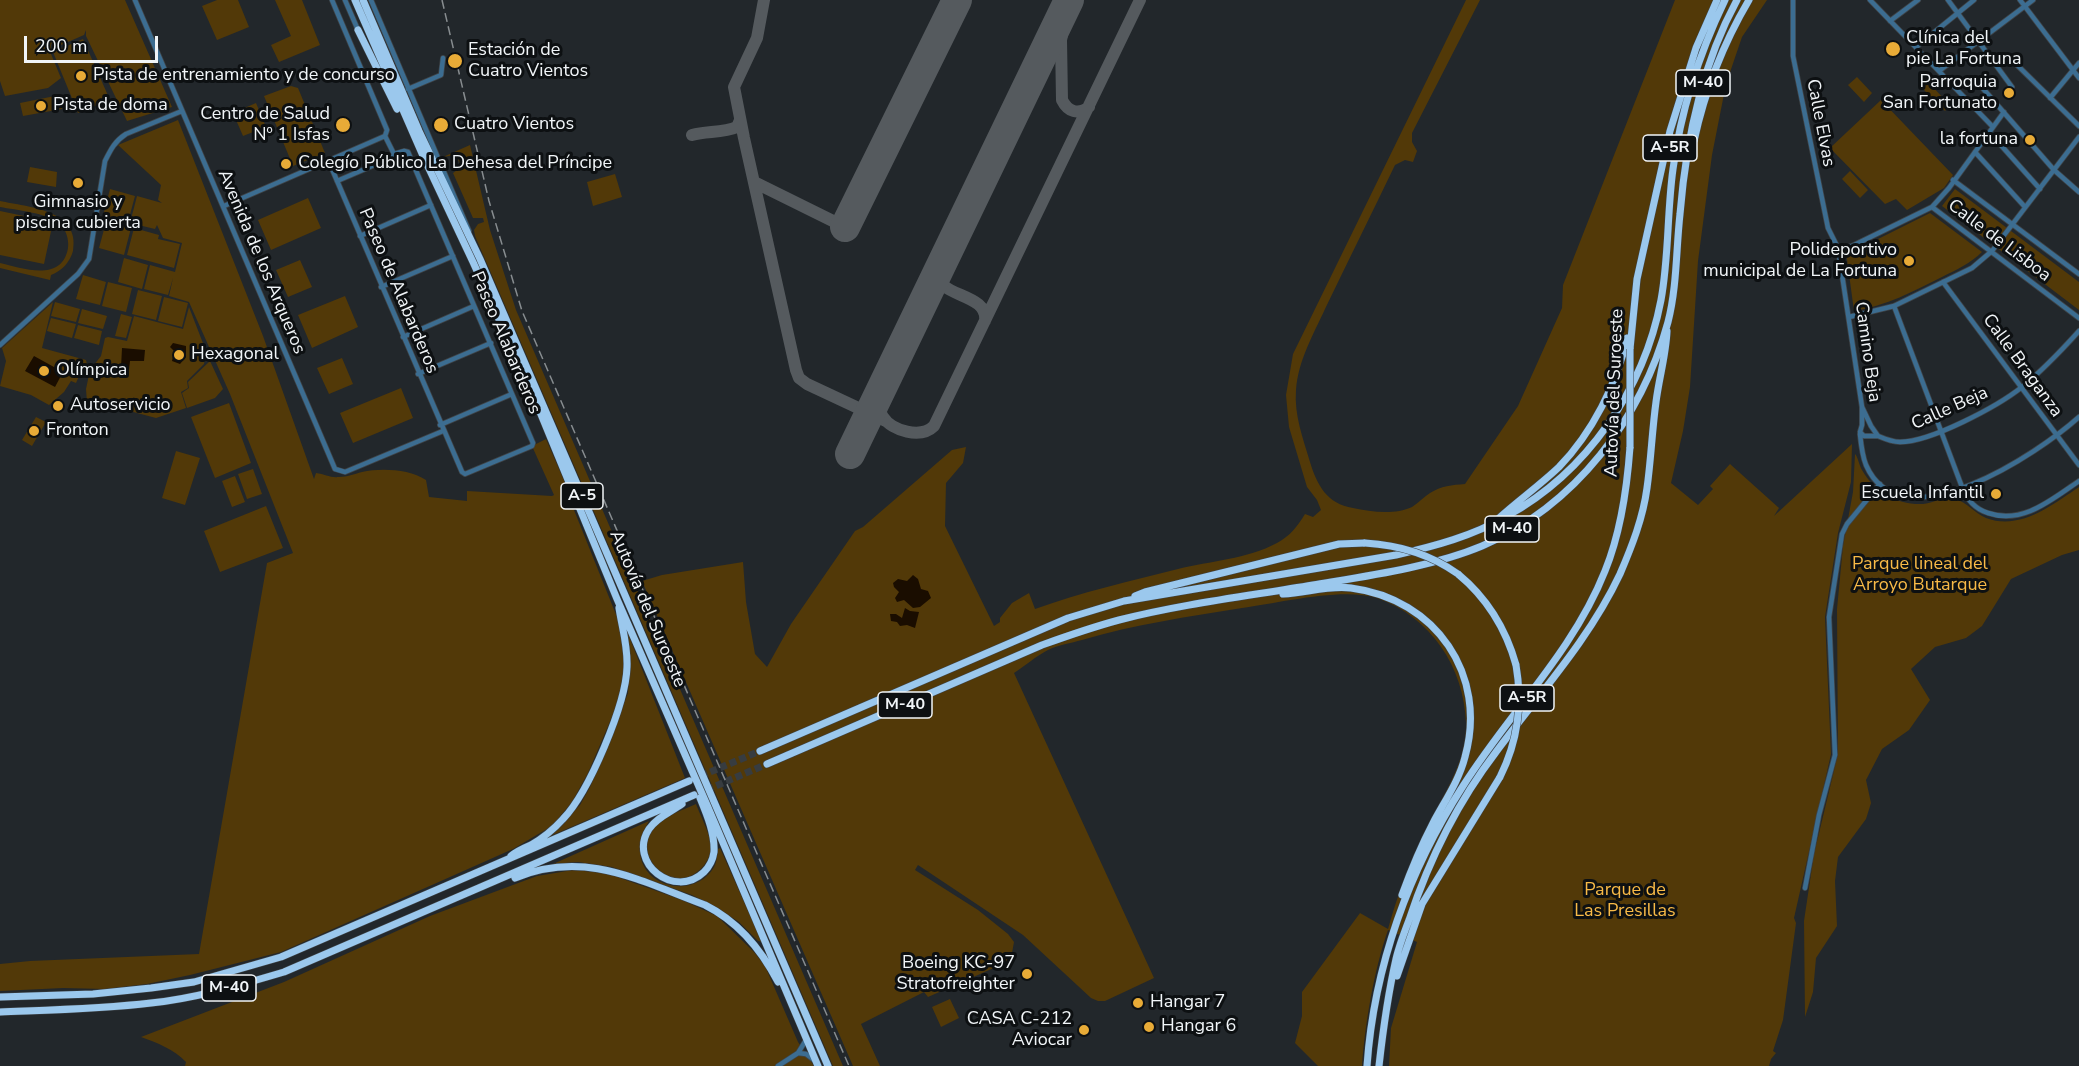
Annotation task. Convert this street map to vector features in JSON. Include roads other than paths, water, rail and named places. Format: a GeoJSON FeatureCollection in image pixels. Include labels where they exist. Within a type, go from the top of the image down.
{"type":"FeatureCollection","features":[{"type":"Feature","properties":{"kind":"highway","name":"Autovía del Suroeste"},"geometry":{"type":"LineString","coordinates":[[355,0],[424,158],[533,396],[617,599],[817,1063]]}},
{"type":"Feature","properties":{"kind":"highway","name":"Autovía del Suroeste"},"geometry":{"type":"LineString","coordinates":[[363,0],[419,131],[470,237],[538,391],[828,1066]]}},
{"type":"Feature","properties":{"kind":"highway"},"geometry":{"type":"LineString","coordinates":[[1656,197],[1683,84],[1717,0]]}},
{"type":"Feature","properties":{"kind":"highway","name":"M-40"},"geometry":{"type":"LineString","coordinates":[[760,751],[1068,618],[1124,601],[1396,555],[1431,547],[1491,525],[1535,499],[1565,475],[1593,445],[1615,414],[1638,372],[1660,302],[1673,170],[1686,99],[1725,0]]}},
{"type":"Feature","properties":{"kind":"highway","name":"M-40"},"geometry":{"type":"LineString","coordinates":[[767,764],[1031,650],[1064,638],[1129,618],[1398,570],[1483,546],[1550,505],[1583,475],[1606,448],[1628,418],[1648,379],[1672,305],[1678,260],[1684,172],[1696,103],[1713,53],[1737,0]]}},
{"type":"Feature","properties":{"kind":"highway"},"geometry":{"type":"LineString","coordinates":[[1684,172],[1690,158],[1714,69],[1749,0]]}},
{"type":"Feature","properties":{"kind":"highway"},"geometry":{"type":"LineString","coordinates":[[358,30],[418,153],[424,158]]}},
{"type":"Feature","properties":{"kind":"highway","name":"A-5R"},"geometry":{"type":"LineString","coordinates":[[1656,197],[1677,120],[1686,99]]}},
{"type":"Feature","properties":{"kind":"highway","name":"Autovía del Suroeste"},"geometry":{"type":"LineString","coordinates":[[1367,1066],[1377,994],[1391,936],[1420,862],[1450,806],[1488,749],[1561,651],[1596,592],[1606,569],[1620,521],[1627,484],[1630,447],[1630,349],[1634,300],[1656,197]]}},
{"type":"Feature","properties":{"kind":"highway"},"geometry":{"type":"LineString","coordinates":[[1491,525],[1560,465],[1583,436],[1604,400],[1624,354],[1634,300]]}},
{"type":"Feature","properties":{"kind":"highway","name":"Autovía del Suroeste"},"geometry":{"type":"LineString","coordinates":[[1379,1066],[1384,1021],[1396,957],[1421,883],[1446,831],[1470,789],[1496,752],[1546,690],[1594,621],[1619,576],[1629,552],[1638,528],[1647,489],[1667,325]]}},
{"type":"Feature","properties":{"kind":"highway"},"geometry":{"type":"LineString","coordinates":[[1124,601],[1145,592],[1291,555],[1338,544],[1365,543],[1409,549],[1437,560],[1458,574],[1482,596],[1492,610],[1508,639],[1516,665],[1520,695],[1517,728],[1508,761],[1500,777],[1422,904],[1402,958],[1384,1021]]}},
{"type":"Feature","properties":{"kind":"highway"},"geometry":{"type":"LineString","coordinates":[[1260,594],[1286,594],[1321,588],[1348,587],[1382,594],[1401,602],[1432,626],[1446,641],[1464,678],[1471,715],[1470,737],[1465,760],[1415,860],[1391,936]]}},
{"type":"Feature","properties":{"kind":"highway"},"geometry":{"type":"LineString","coordinates":[[508,859],[552,830],[564,818],[579,799],[599,757],[620,706],[627,670],[627,649],[617,599]]}},
{"type":"Feature","properties":{"kind":"highway","name":"M-40"},"geometry":{"type":"LineString","coordinates":[[0,1012],[152,1003],[236,987],[284,972],[694,795],[676,809],[663,815],[651,826],[645,838],[644,855],[650,867],[659,876],[672,882],[686,882],[701,875],[710,863],[714,850],[711,829],[664,713],[664,707]]}},
{"type":"Feature","properties":{"kind":"highway","name":"M-40"},"geometry":{"type":"LineString","coordinates":[[0,997],[93,994],[194,981],[233,972],[292,953],[689,781]]}},
{"type":"Feature","properties":{"kind":"highway"},"geometry":{"type":"LineString","coordinates":[[459,898],[482,892],[543,869],[571,865],[605,869],[632,878],[705,905],[719,912],[745,933],[770,966],[794,1018],[800,1024]]}},
{"type":"Feature","properties":{"kind":"street","name":"Avenida de los Arqueros"},"geometry":{"type":"LineString","coordinates":[[135,0],[335,468],[345,472],[442,428]]}},
{"type":"Feature","properties":{"kind":"street"},"geometry":{"type":"LineString","coordinates":[[332,0],[387,130],[385,136],[394,154],[393,157],[337,181]]}},
{"type":"Feature","properties":{"kind":"street"},"geometry":{"type":"LineString","coordinates":[[345,0],[358,30]]}},
{"type":"Feature","properties":{"kind":"street"},"geometry":{"type":"LineString","coordinates":[[371,0],[468,226],[470,237]]}},
{"type":"Feature","properties":{"kind":"street","name":"Calle Elvas"},"geometry":{"type":"LineString","coordinates":[[1793,0],[1793,56],[1829,233],[1838,248]]}},
{"type":"Feature","properties":{"kind":"street"},"geometry":{"type":"LineString","coordinates":[[1870,0],[1993,127]]}},
{"type":"Feature","properties":{"kind":"street"},"geometry":{"type":"LineString","coordinates":[[1890,21],[1918,0]]}},
{"type":"Feature","properties":{"kind":"street"},"geometry":{"type":"LineString","coordinates":[[1948,0],[2012,87]]}},
{"type":"Feature","properties":{"kind":"street"},"geometry":{"type":"LineString","coordinates":[[1916,47],[1974,0]]}},
{"type":"Feature","properties":{"kind":"street"},"geometry":{"type":"LineString","coordinates":[[2020,0],[2079,78]]}},
{"type":"Feature","properties":{"kind":"street"},"geometry":{"type":"LineString","coordinates":[[1939,71],[2033,0]]}},
{"type":"Feature","properties":{"kind":"street"},"geometry":{"type":"LineString","coordinates":[[408,89],[441,75],[443,58]]}},
{"type":"Feature","properties":{"kind":"street"},"geometry":{"type":"LineString","coordinates":[[2012,60],[2079,126]]}},
{"type":"Feature","properties":{"kind":"street"},"geometry":{"type":"LineString","coordinates":[[2050,98],[2079,63]]}},
{"type":"Feature","properties":{"kind":"street"},"geometry":{"type":"LineString","coordinates":[[1979,84],[2054,170],[2079,192]]}},
{"type":"Feature","properties":{"kind":"street"},"geometry":{"type":"LineString","coordinates":[[0,345],[78,274],[89,260],[105,161],[112,147],[126,134],[182,111]]}},
{"type":"Feature","properties":{"kind":"street"},"geometry":{"type":"LineString","coordinates":[[1838,248],[1852,246],[1932,207],[2004,112]]}},
{"type":"Feature","properties":{"kind":"street"},"geometry":{"type":"LineString","coordinates":[[1990,133],[2040,189]]}},
{"type":"Feature","properties":{"kind":"street"},"geometry":{"type":"LineString","coordinates":[[224,206],[385,136]]}},
{"type":"Feature","properties":{"kind":"street"},"geometry":{"type":"LineString","coordinates":[[1849,317],[1894,306],[1972,268],[1992,251],[2079,137]]}},
{"type":"Feature","properties":{"kind":"street","name":"Paseo Alabarderos"},"geometry":{"type":"LineString","coordinates":[[394,154],[408,152],[533,443],[532,446],[465,474],[442,428]]}},
{"type":"Feature","properties":{"kind":"street"},"geometry":{"type":"LineString","coordinates":[[1975,152],[2025,207]]}},
{"type":"Feature","properties":{"kind":"street","name":"Paseo de Alabarderos"},"geometry":{"type":"LineString","coordinates":[[329,162],[442,428]]}},
{"type":"Feature","properties":{"kind":"street"},"geometry":{"type":"LineString","coordinates":[[1953,180],[2079,274]]}},
{"type":"Feature","properties":{"kind":"street"},"geometry":{"type":"LineString","coordinates":[[360,236],[431,205]]}},
{"type":"Feature","properties":{"kind":"street","name":"Calle de Lisboa"},"geometry":{"type":"LineString","coordinates":[[1932,207],[2079,318]]}},
{"type":"Feature","properties":{"kind":"street","name":"Camino Beja"},"geometry":{"type":"LineString","coordinates":[[1838,248],[1863,425]]}},
{"type":"Feature","properties":{"kind":"street"},"geometry":{"type":"LineString","coordinates":[[381,287],[453,256]]}},
{"type":"Feature","properties":{"kind":"street","name":"Calle Braganza"},"geometry":{"type":"LineString","coordinates":[[1943,282],[2079,465]]}},
{"type":"Feature","properties":{"kind":"street"},"geometry":{"type":"LineString","coordinates":[[403,337],[474,306]]}},
{"type":"Feature","properties":{"kind":"street"},"geometry":{"type":"LineString","coordinates":[[1894,306],[1966,498]]}},
{"type":"Feature","properties":{"kind":"street","name":"Calle Beja"},"geometry":{"type":"LineString","coordinates":[[1869,436],[1878,436],[1891,442],[1908,442],[1982,413],[2022,388],[2079,332]]}},
{"type":"Feature","properties":{"kind":"street"},"geometry":{"type":"LineString","coordinates":[[418,374],[490,343]]}},
{"type":"Feature","properties":{"kind":"street"},"geometry":{"type":"LineString","coordinates":[[442,428],[512,394]]}},
{"type":"Feature","properties":{"kind":"street"},"geometry":{"type":"LineString","coordinates":[[1862,407],[1878,436]]}},
{"type":"Feature","properties":{"kind":"street"},"geometry":{"type":"LineString","coordinates":[[1871,426],[1866,424],[1859,429],[1865,463],[1880,484],[1891,492],[1919,499],[1962,488],[2010,465],[2056,436],[2079,417]]}},
{"type":"Feature","properties":{"kind":"street"},"geometry":{"type":"LineString","coordinates":[[1860,434],[1869,436],[1872,432],[1871,426]]}},
{"type":"Feature","properties":{"kind":"street"},"geometry":{"type":"LineString","coordinates":[[1944,493],[1966,498],[1983,511],[2002,517],[2014,517],[2035,509],[2079,481]]}},
{"type":"Feature","properties":{"kind":"street"},"geometry":{"type":"LineString","coordinates":[[1805,888],[1819,815],[1835,754],[1829,617],[1842,534],[1847,524],[1880,484]]}},
{"type":"Feature","properties":{"kind":"street"},"geometry":{"type":"LineString","coordinates":[[778,1066],[798,1053],[807,1039]]}},
{"type":"Feature","properties":{"kind":"street"},"geometry":{"type":"LineString","coordinates":[[798,1053],[806,1054],[817,1063]]}},
{"type":"Feature","properties":{"kind":"tunnel"},"geometry":{"type":"LineString","coordinates":[[691,780],[760,751]]}},
{"type":"Feature","properties":{"kind":"tunnel"},"geometry":{"type":"LineString","coordinates":[[697,794],[767,764]]}},
{"type":"Feature","properties":{"kind":"railway"},"geometry":{"type":"LineString","coordinates":[[442,0],[489,201],[522,311],[849,1066]]}},
{"type":"Feature","properties":{"kind":"place","name":"Clínica del pie La Fortuna"},"geometry":{"type":"Point","coordinates":[1893,49]}},
{"type":"Feature","properties":{"kind":"place","name":"Estación de Cuatro Vientos"},"geometry":{"type":"Point","coordinates":[455,61]}},
{"type":"Feature","properties":{"kind":"place","name":"Pista de entrenamiento y de concurso"},"geometry":{"type":"Point","coordinates":[81,76]}},
{"type":"Feature","properties":{"kind":"place","name":"Parroquia San Fortunato"},"geometry":{"type":"Point","coordinates":[2009,93]}},
{"type":"Feature","properties":{"kind":"place","name":"Pista de doma"},"geometry":{"type":"Point","coordinates":[41,106]}},
{"type":"Feature","properties":{"kind":"place","name":"Centro de Salud Nº 1 Isfas"},"geometry":{"type":"Point","coordinates":[343,125]}},
{"type":"Feature","properties":{"kind":"place","name":"Cuatro Vientos"},"geometry":{"type":"Point","coordinates":[441,125]}},
{"type":"Feature","properties":{"kind":"place","name":"la fortuna"},"geometry":{"type":"Point","coordinates":[2030,140]}},
{"type":"Feature","properties":{"kind":"place","name":"Colegío Público La Dehesa del Príncipe"},"geometry":{"type":"Point","coordinates":[286,164]}},
{"type":"Feature","properties":{"kind":"place","name":"Gimnasio y piscina cubierta"},"geometry":{"type":"Point","coordinates":[78,183]}},
{"type":"Feature","properties":{"kind":"place","name":"Polideportivo municipal de La Fortuna"},"geometry":{"type":"Point","coordinates":[1909,261]}},
{"type":"Feature","properties":{"kind":"place","name":"Hexagonal"},"geometry":{"type":"Point","coordinates":[179,355]}},
{"type":"Feature","properties":{"kind":"place","name":"Olímpica"},"geometry":{"type":"Point","coordinates":[44,371]}},
{"type":"Feature","properties":{"kind":"place","name":"Autoservicio"},"geometry":{"type":"Point","coordinates":[58,406]}},
{"type":"Feature","properties":{"kind":"place","name":"Fronton"},"geometry":{"type":"Point","coordinates":[34,431]}},
{"type":"Feature","properties":{"kind":"place","name":"Escuela Infantil"},"geometry":{"type":"Point","coordinates":[1996,494]}},
{"type":"Feature","properties":{"kind":"place","name":"Boeing KC-97 Stratofreighter"},"geometry":{"type":"Point","coordinates":[1027,974]}},
{"type":"Feature","properties":{"kind":"place","name":"Hangar 7"},"geometry":{"type":"Point","coordinates":[1138,1003]}},
{"type":"Feature","properties":{"kind":"place","name":"Hangar 6"},"geometry":{"type":"Point","coordinates":[1149,1027]}},
{"type":"Feature","properties":{"kind":"place","name":"CASA C-212 Aviocar"},"geometry":{"type":"Point","coordinates":[1084,1030]}},
{"type":"Feature","properties":{"kind":"park label","name":"Parque lineal del Arroyo Butarque"},"geometry":{"type":"Point","coordinates":[1920,575]}},
{"type":"Feature","properties":{"kind":"park label","name":"Parque de Las Presillas"},"geometry":{"type":"Point","coordinates":[1625,901]}}]}
